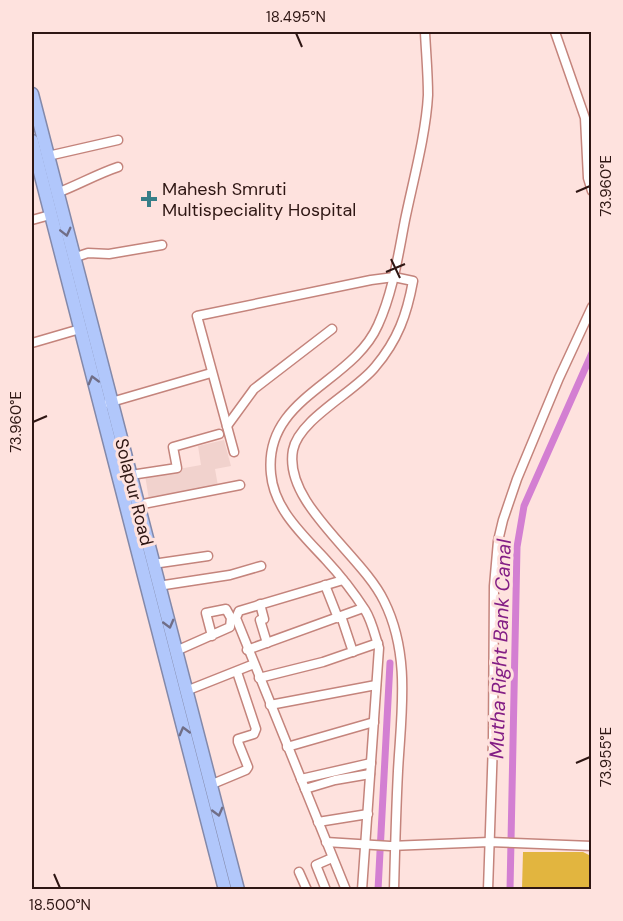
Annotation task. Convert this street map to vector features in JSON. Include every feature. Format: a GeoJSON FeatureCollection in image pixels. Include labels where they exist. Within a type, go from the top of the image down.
{"type":"FeatureCollection","features":[{"type":"Feature","properties":{"kind":"highway","name":"Solapur Road"},"geometry":{"type":"LineString","coordinates":[[32,94],[34,116],[48,156],[225,890]]}},
{"type":"Feature","properties":{"kind":"highway","name":"Solapur Road"},"geometry":{"type":"LineString","coordinates":[[32,141],[80,329],[131,476],[238,890]]}},
{"type":"Feature","properties":{"kind":"street"},"geometry":{"type":"LineString","coordinates":[[362,890],[370,843],[368,814],[380,654],[378,644],[363,608],[343,580],[294,526],[277,497],[271,475],[272,451],[278,433],[295,406],[352,361],[378,326],[394,277],[428,97],[424,32]]}},
{"type":"Feature","properties":{"kind":"street"},"geometry":{"type":"LineString","coordinates":[[555,32],[585,118],[588,178],[591,191]]}},
{"type":"Feature","properties":{"kind":"street"},"geometry":{"type":"LineString","coordinates":[[48,156],[118,140]]}},
{"type":"Feature","properties":{"kind":"street"},"geometry":{"type":"LineString","coordinates":[[57,193],[117,167]]}},
{"type":"Feature","properties":{"kind":"street"},"geometry":{"type":"LineString","coordinates":[[32,220],[51,215]]}},
{"type":"Feature","properties":{"kind":"street"},"geometry":{"type":"LineString","coordinates":[[72,258],[88,253],[109,254],[162,246]]}},
{"type":"Feature","properties":{"kind":"street"},"geometry":{"type":"LineString","coordinates":[[234,452],[197,316],[314,291],[394,277],[413,280],[406,316],[389,349],[367,376],[312,421],[293,448],[292,462],[294,476],[306,502],[375,584],[396,628],[403,668],[392,846],[394,890]]}},
{"type":"Feature","properties":{"kind":"street"},"geometry":{"type":"LineString","coordinates":[[488,890],[492,842],[494,586],[498,541],[502,520],[517,479],[591,307]]}},
{"type":"Feature","properties":{"kind":"street"},"geometry":{"type":"LineString","coordinates":[[32,343],[80,329]]}},
{"type":"Feature","properties":{"kind":"street"},"geometry":{"type":"LineString","coordinates":[[227,426],[254,389],[332,329]]}},
{"type":"Feature","properties":{"kind":"street"},"geometry":{"type":"LineString","coordinates":[[106,404],[211,373]]}},
{"type":"Feature","properties":{"kind":"street"},"geometry":{"type":"LineString","coordinates":[[131,476],[177,468],[173,447],[219,434]]}},
{"type":"Feature","properties":{"kind":"street"},"geometry":{"type":"LineString","coordinates":[[138,505],[240,485]]}},
{"type":"Feature","properties":{"kind":"street"},"geometry":{"type":"LineString","coordinates":[[153,564],[208,556]]}},
{"type":"Feature","properties":{"kind":"street"},"geometry":{"type":"LineString","coordinates":[[158,586],[230,575],[261,566]]}},
{"type":"Feature","properties":{"kind":"street"},"geometry":{"type":"LineString","coordinates":[[343,580],[239,611],[237,623],[346,890]]}},
{"type":"Feature","properties":{"kind":"street"},"geometry":{"type":"LineString","coordinates":[[325,585],[353,652]]}},
{"type":"Feature","properties":{"kind":"street"},"geometry":{"type":"LineString","coordinates":[[260,604],[264,619],[260,620],[267,643]]}},
{"type":"Feature","properties":{"kind":"street"},"geometry":{"type":"LineString","coordinates":[[247,650],[363,608]]}},
{"type":"Feature","properties":{"kind":"street"},"geometry":{"type":"LineString","coordinates":[[176,651],[212,636]]}},
{"type":"Feature","properties":{"kind":"street"},"geometry":{"type":"LineString","coordinates":[[259,678],[323,662],[378,644]]}},
{"type":"Feature","properties":{"kind":"street"},"geometry":{"type":"LineString","coordinates":[[186,691],[254,664]]}},
{"type":"Feature","properties":{"kind":"street"},"geometry":{"type":"LineString","coordinates":[[210,785],[246,770],[248,767],[238,739],[254,734],[256,729],[237,672]]}},
{"type":"Feature","properties":{"kind":"street"},"geometry":{"type":"LineString","coordinates":[[270,705],[376,685]]}},
{"type":"Feature","properties":{"kind":"street"},"geometry":{"type":"LineString","coordinates":[[287,747],[374,722]]}},
{"type":"Feature","properties":{"kind":"street"},"geometry":{"type":"LineString","coordinates":[[301,779],[371,763]]}},
{"type":"Feature","properties":{"kind":"street"},"geometry":{"type":"LineString","coordinates":[[305,789],[335,780],[370,774]]}},
{"type":"Feature","properties":{"kind":"street"},"geometry":{"type":"LineString","coordinates":[[318,822],[368,814]]}},
{"type":"Feature","properties":{"kind":"street"},"geometry":{"type":"LineString","coordinates":[[326,842],[392,846],[492,842],[591,846]]}},
{"type":"Feature","properties":{"kind":"street"},"geometry":{"type":"LineString","coordinates":[[326,890],[316,865],[332,858]]}},
{"type":"Feature","properties":{"kind":"street"},"geometry":{"type":"LineString","coordinates":[[299,872],[306,890]]}},
{"type":"Feature","properties":{"kind":"shaded area"},"geometry":{"type":"Polygon","coordinates":[[[224,440],[231,466],[215,469],[218,486],[149,500],[145,475],[201,465],[198,446],[224,440]]]}},
{"type":"Feature","properties":{"kind":"shaded area"},"geometry":{"type":"Polygon","coordinates":[[[523,852],[583,852],[589,855],[590,889],[522,889],[523,852]]]}},
{"type":"Feature","properties":{"kind":"waterway","name":"Mutha Right Bank Canal"},"geometry":{"type":"LineString","coordinates":[[510,890],[517,547],[524,506],[592,353]]}},
{"type":"Feature","properties":{"kind":"waterway"},"geometry":{"type":"LineString","coordinates":[[378,890],[390,663]]}},
{"type":"Feature","properties":{"kind":"place","name":"Mahesh Smruti Multispeciality Hospital"},"geometry":{"type":"Point","coordinates":[149,199]}}]}
